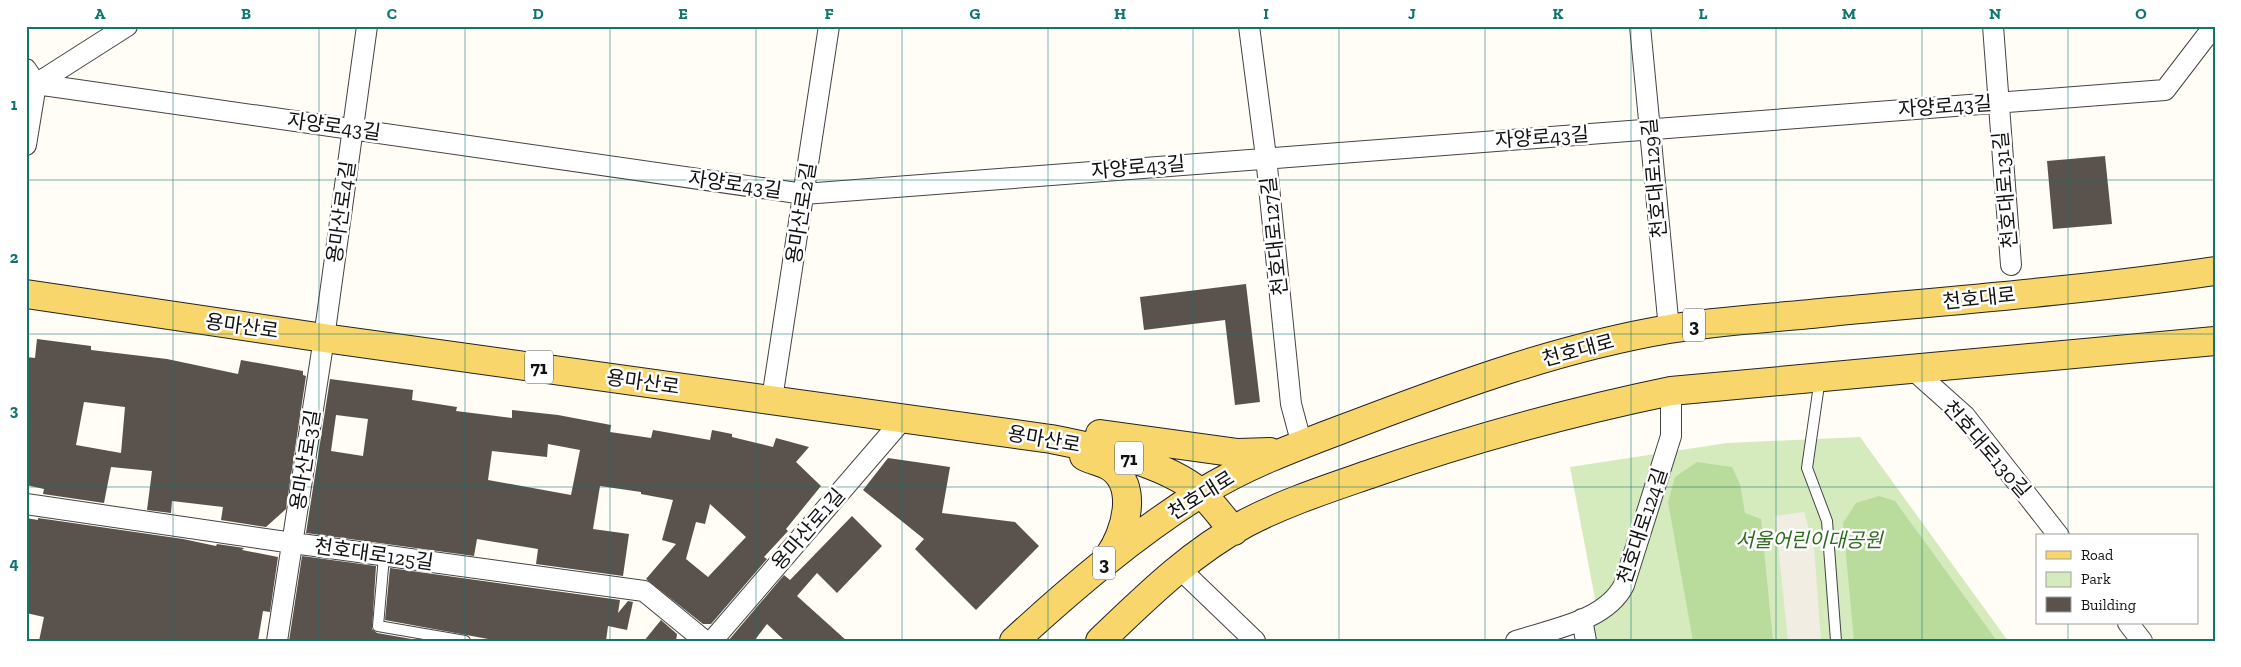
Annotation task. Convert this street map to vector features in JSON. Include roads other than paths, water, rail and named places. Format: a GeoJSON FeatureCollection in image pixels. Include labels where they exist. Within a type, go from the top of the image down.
{"type":"FeatureCollection","features":[{"type":"Feature","properties":{"kind":"main road","name":"천호대로"},"geometry":{"type":"LineString","coordinates":[[1014,641],[1104,563],[1201,493],[1249,466],[1436,394],[1524,364],[1577,349],[1669,329],[1708,323],[1990,298],[2215,271]]}},
{"type":"Feature","properties":{"kind":"main road","name":"용마산로"},"geometry":{"type":"LineString","coordinates":[[26,294],[324,338],[1051,439],[1127,457],[1165,472],[1201,493],[1234,530]]}},
{"type":"Feature","properties":{"kind":"main road"},"geometry":{"type":"LineString","coordinates":[[1100,641],[1179,568],[1205,548],[1234,530],[1279,508],[1417,458],[1504,431],[1589,408],[1671,390],[2215,341]]}},
{"type":"Feature","properties":{"kind":"main road"},"geometry":{"type":"LineString","coordinates":[[1051,439],[1105,434],[1238,453],[1293,448]]}},
{"type":"Feature","properties":{"kind":"main road"},"geometry":{"type":"LineString","coordinates":[[1051,439],[1109,466],[1124,486],[1126,500],[1122,530],[1115,548],[1104,563]]}},
{"type":"Feature","properties":{"kind":"street"},"geometry":{"type":"LineString","coordinates":[[26,145],[31,76],[127,26]]}},
{"type":"Feature","properties":{"kind":"street","name":"용마산로4길"},"geometry":{"type":"LineString","coordinates":[[324,338],[367,26]]}},
{"type":"Feature","properties":{"kind":"street","name":"용마산로2길"},"geometry":{"type":"LineString","coordinates":[[772,399],[829,26]]}},
{"type":"Feature","properties":{"kind":"street","name":"천호대로127길"},"geometry":{"type":"LineString","coordinates":[[1248,26],[1266,157],[1291,404],[1293,448]]}},
{"type":"Feature","properties":{"kind":"street","name":"천호대로129길"},"geometry":{"type":"LineString","coordinates":[[1640,26],[1669,329]]}},
{"type":"Feature","properties":{"kind":"street","name":"천호대로131길"},"geometry":{"type":"LineString","coordinates":[[1993,26],[2011,265]]}},
{"type":"Feature","properties":{"kind":"street","name":"자양로43길"},"geometry":{"type":"LineString","coordinates":[[31,76],[353,129],[804,194],[1266,157],[2165,90],[2214,26]]}},
{"type":"Feature","properties":{"kind":"street","name":"용마산로3길"},"geometry":{"type":"LineString","coordinates":[[277,641],[324,338]]}},
{"type":"Feature","properties":{"kind":"street","name":"천호대로130길"},"geometry":{"type":"LineString","coordinates":[[1910,368],[1965,416],[2057,534]]}},
{"type":"Feature","properties":{"kind":"street","name":"천호대로124길"},"geometry":{"type":"LineString","coordinates":[[1516,641],[1582,619],[1607,607],[1618,597],[1624,586],[1672,436],[1671,390]]}},
{"type":"Feature","properties":{"kind":"street","name":"용마산로1길"},"geometry":{"type":"LineString","coordinates":[[712,641],[904,418]]}},
{"type":"Feature","properties":{"kind":"street","name":"천호대로125길"},"geometry":{"type":"LineString","coordinates":[[26,504],[293,544],[644,591],[705,641]]}},
{"type":"Feature","properties":{"kind":"street"},"geometry":{"type":"LineString","coordinates":[[1179,568],[1256,641]]}},
{"type":"Feature","properties":{"kind":"street"},"geometry":{"type":"LineString","coordinates":[[1582,619],[1586,641]]}},
{"type":"Feature","properties":{"kind":"street"},"geometry":{"type":"LineString","coordinates":[[2129,624],[2142,641]]}},
{"type":"Feature","properties":{"kind":"lane"},"geometry":{"type":"LineString","coordinates":[[1820,377],[1807,468],[1828,521],[1836,641]]}},
{"type":"Feature","properties":{"kind":"lane"},"geometry":{"type":"LineString","coordinates":[[384,556],[378,626],[465,641]]}},
{"type":"Feature","properties":{"kind":"park label","name":"서울어린이대공원"},"geometry":{"type":"Point","coordinates":[1809,540]}}]}
